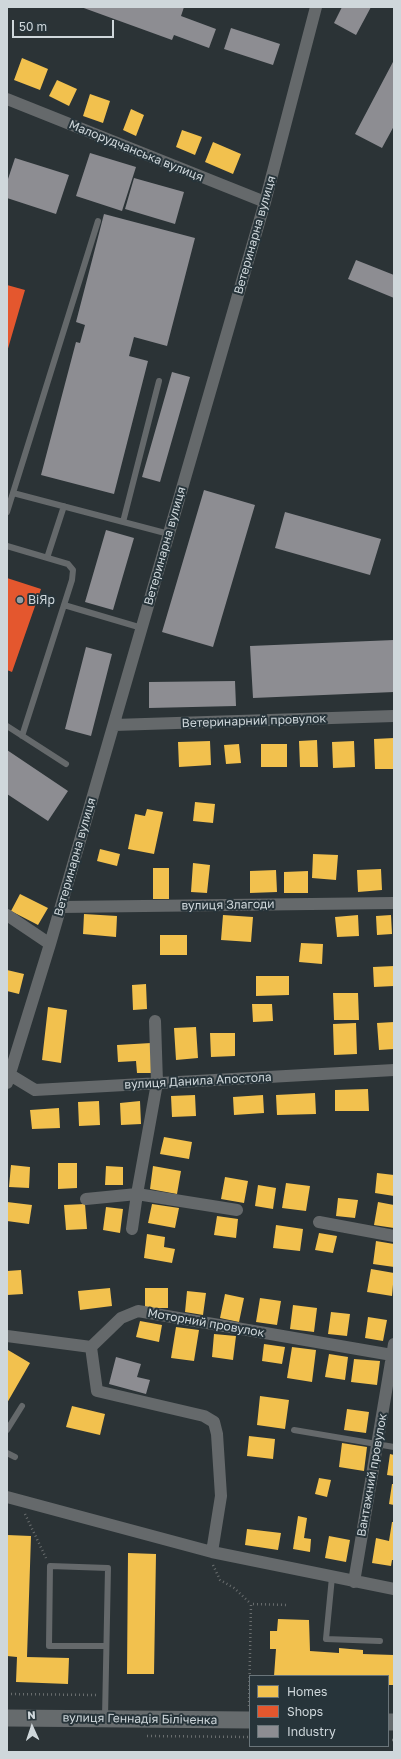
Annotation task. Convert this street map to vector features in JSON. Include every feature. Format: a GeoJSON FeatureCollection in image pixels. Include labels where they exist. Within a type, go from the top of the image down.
{"type":"FeatureCollection","features":[{"type":"Feature","properties":{"kind":"main road","name":"вулиця Геннадія Біліченка"},"geometry":{"type":"LineString","coordinates":[[7,1718],[249,1720]]}},
{"type":"Feature","properties":{"kind":"street","name":"Ветеринарна вулиця"},"geometry":{"type":"LineString","coordinates":[[8,1076],[61,907],[265,202],[316,7]]}},
{"type":"Feature","properties":{"kind":"street","name":"Малорудчанська вулиця"},"geometry":{"type":"LineString","coordinates":[[7,99],[265,202]]}},
{"type":"Feature","properties":{"kind":"street","name":"Ветеринарний провулок"},"geometry":{"type":"LineString","coordinates":[[114,725],[394,716]]}},
{"type":"Feature","properties":{"kind":"street","name":"вулиця Злагоди"},"geometry":{"type":"LineString","coordinates":[[61,907],[394,903]]}},
{"type":"Feature","properties":{"kind":"street"},"geometry":{"type":"LineString","coordinates":[[7,915],[50,944]]}},
{"type":"Feature","properties":{"kind":"street"},"geometry":{"type":"LineString","coordinates":[[132,1229],[157,1083],[155,1021]]}},
{"type":"Feature","properties":{"kind":"street","name":"вулиця Данила Апостола"},"geometry":{"type":"LineString","coordinates":[[8,1076],[35,1090],[394,1070]]}},
{"type":"Feature","properties":{"kind":"street"},"geometry":{"type":"LineString","coordinates":[[86,1199],[137,1194],[237,1210]]}},
{"type":"Feature","properties":{"kind":"street"},"geometry":{"type":"LineString","coordinates":[[319,1222],[394,1236]]}},
{"type":"Feature","properties":{"kind":"street","name":"Моторний провулок"},"geometry":{"type":"LineString","coordinates":[[91,1347],[121,1318],[138,1312],[393,1350]]}},
{"type":"Feature","properties":{"kind":"street"},"geometry":{"type":"LineString","coordinates":[[7,1336],[91,1347],[97,1391],[204,1416],[214,1422],[217,1434],[221,1496],[212,1552]]}},
{"type":"Feature","properties":{"kind":"street","name":"Вантажний провулок"},"geometry":{"type":"LineString","coordinates":[[354,1582],[393,1350]]}},
{"type":"Feature","properties":{"kind":"street"},"geometry":{"type":"LineString","coordinates":[[7,1497],[212,1552],[394,1589]]}},
{"type":"Feature","properties":{"kind":"lane"},"geometry":{"type":"LineString","coordinates":[[7,512],[98,221]]}},
{"type":"Feature","properties":{"kind":"lane"},"geometry":{"type":"LineString","coordinates":[[122,522],[159,381]]}},
{"type":"Feature","properties":{"kind":"lane"},"geometry":{"type":"LineString","coordinates":[[13,493],[169,534]]}},
{"type":"Feature","properties":{"kind":"lane"},"geometry":{"type":"LineString","coordinates":[[48,558],[64,506]]}},
{"type":"Feature","properties":{"kind":"lane"},"geometry":{"type":"LineString","coordinates":[[7,546],[68,564],[73,570],[72,580],[22,736]]}},
{"type":"Feature","properties":{"kind":"lane"},"geometry":{"type":"LineString","coordinates":[[64,605],[142,628]]}},
{"type":"Feature","properties":{"kind":"lane"},"geometry":{"type":"LineString","coordinates":[[7,726],[66,764]]}},
{"type":"Feature","properties":{"kind":"lane"},"geometry":{"type":"LineString","coordinates":[[7,1430],[22,1406]]}},
{"type":"Feature","properties":{"kind":"lane"},"geometry":{"type":"LineString","coordinates":[[294,1430],[394,1447]]}},
{"type":"Feature","properties":{"kind":"lane"},"geometry":{"type":"LineString","coordinates":[[7,1453],[15,1457]]}},
{"type":"Feature","properties":{"kind":"lane"},"geometry":{"type":"LineString","coordinates":[[105,1719],[108,1568],[50,1566],[49,1646],[106,1646]]}},
{"type":"Feature","properties":{"kind":"lane"},"geometry":{"type":"LineString","coordinates":[[332,1577],[326,1639],[380,1641]]}},
{"type":"Feature","properties":{"kind":"path"},"geometry":{"type":"LineString","coordinates":[[24,1513],[50,1566]]}},
{"type":"Feature","properties":{"kind":"path"},"geometry":{"type":"LineString","coordinates":[[212,1552],[213,1567],[220,1580],[234,1588],[251,1604],[289,1605]]}},
{"type":"Feature","properties":{"kind":"path"},"geometry":{"type":"LineString","coordinates":[[250,1675],[251,1604]]}},
{"type":"Feature","properties":{"kind":"path"},"geometry":{"type":"LineString","coordinates":[[7,1694],[105,1695]]}},
{"type":"Feature","properties":{"kind":"building: Homes"},"geometry":{"type":"Polygon","coordinates":[[[22,58],[48,69],[40,90],[14,80],[22,58]]]}},
{"type":"Feature","properties":{"kind":"building: Homes"},"geometry":{"type":"Polygon","coordinates":[[[57,80],[77,89],[69,106],[49,96],[57,80]]]}},
{"type":"Feature","properties":{"kind":"building: Homes"},"geometry":{"type":"Polygon","coordinates":[[[90,94],[110,101],[103,123],[83,116],[90,94]]]}},
{"type":"Feature","properties":{"kind":"building: Homes"},"geometry":{"type":"Polygon","coordinates":[[[131,109],[144,115],[136,136],[123,130],[131,109]]]}},
{"type":"Feature","properties":{"kind":"building: Homes"},"geometry":{"type":"Polygon","coordinates":[[[182,130],[202,137],[195,155],[176,147],[182,130]]]}},
{"type":"Feature","properties":{"kind":"building: Homes"},"geometry":{"type":"Polygon","coordinates":[[[213,142],[241,154],[233,174],[205,162],[213,142]]]}},
{"type":"Feature","properties":{"kind":"building: Homes"},"geometry":{"type":"Polygon","coordinates":[[[394,738],[394,769],[375,769],[374,739],[394,738]]]}},
{"type":"Feature","properties":{"kind":"building: Homes"},"geometry":{"type":"Polygon","coordinates":[[[317,740],[318,767],[300,767],[299,741],[317,740]]]}},
{"type":"Feature","properties":{"kind":"building: Homes"},"geometry":{"type":"Polygon","coordinates":[[[210,741],[211,765],[179,767],[178,742],[210,741]]]}},
{"type":"Feature","properties":{"kind":"building: Homes"},"geometry":{"type":"Polygon","coordinates":[[[354,741],[355,767],[333,768],[332,742],[354,741]]]}},
{"type":"Feature","properties":{"kind":"building: Homes"},"geometry":{"type":"Polygon","coordinates":[[[239,744],[241,763],[226,764],[224,745],[239,744]]]}},
{"type":"Feature","properties":{"kind":"building: Homes"},"geometry":{"type":"Polygon","coordinates":[[[261,744],[287,744],[287,767],[261,767],[261,744]]]}},
{"type":"Feature","properties":{"kind":"building: Homes"},"geometry":{"type":"Polygon","coordinates":[[[195,802],[215,804],[213,823],[193,821],[195,802]]]}},
{"type":"Feature","properties":{"kind":"building: Homes"},"geometry":{"type":"Polygon","coordinates":[[[147,809],[163,812],[154,854],[128,849],[135,814],[145,816],[147,809]]]}},
{"type":"Feature","properties":{"kind":"building: Homes"},"geometry":{"type":"Polygon","coordinates":[[[100,849],[120,854],[117,866],[97,861],[100,849]]]}},
{"type":"Feature","properties":{"kind":"building: Homes"},"geometry":{"type":"Polygon","coordinates":[[[313,854],[338,855],[336,880],[312,878],[313,854]]]}},
{"type":"Feature","properties":{"kind":"building: Homes"},"geometry":{"type":"Polygon","coordinates":[[[193,863],[210,865],[207,893],[191,892],[193,863]]]}},
{"type":"Feature","properties":{"kind":"building: Homes"},"geometry":{"type":"Polygon","coordinates":[[[153,868],[169,868],[169,899],[153,899],[153,868]]]}},
{"type":"Feature","properties":{"kind":"building: Homes"},"geometry":{"type":"Polygon","coordinates":[[[381,869],[382,890],[358,892],[357,870],[381,869]]]}},
{"type":"Feature","properties":{"kind":"building: Homes"},"geometry":{"type":"Polygon","coordinates":[[[276,870],[277,892],[250,893],[250,871],[276,870]]]}},
{"type":"Feature","properties":{"kind":"building: Homes"},"geometry":{"type":"Polygon","coordinates":[[[308,871],[308,893],[284,893],[284,872],[308,871]]]}},
{"type":"Feature","properties":{"kind":"building: Homes"},"geometry":{"type":"Polygon","coordinates":[[[20,894],[48,908],[38,925],[11,911],[20,894]]]}},
{"type":"Feature","properties":{"kind":"building: Homes"},"geometry":{"type":"Polygon","coordinates":[[[84,914],[117,916],[116,937],[83,934],[84,914]]]}},
{"type":"Feature","properties":{"kind":"building: Homes"},"geometry":{"type":"Polygon","coordinates":[[[223,915],[253,917],[251,942],[221,940],[223,915]]]}},
{"type":"Feature","properties":{"kind":"building: Homes"},"geometry":{"type":"Polygon","coordinates":[[[358,915],[359,936],[337,937],[335,917],[358,915]]]}},
{"type":"Feature","properties":{"kind":"building: Homes"},"geometry":{"type":"Polygon","coordinates":[[[391,915],[392,934],[377,935],[376,916],[391,915]]]}},
{"type":"Feature","properties":{"kind":"building: Homes"},"geometry":{"type":"Polygon","coordinates":[[[160,935],[187,935],[187,955],[160,955],[160,935]]]}},
{"type":"Feature","properties":{"kind":"building: Homes"},"geometry":{"type":"Polygon","coordinates":[[[301,943],[323,944],[322,964],[299,962],[301,943]]]}},
{"type":"Feature","properties":{"kind":"building: Homes"},"geometry":{"type":"Polygon","coordinates":[[[394,966],[394,986],[374,987],[373,967],[394,966]]]}},
{"type":"Feature","properties":{"kind":"building: Homes"},"geometry":{"type":"Polygon","coordinates":[[[7,970],[24,974],[19,994],[7,991],[7,970]]]}},
{"type":"Feature","properties":{"kind":"building: Homes"},"geometry":{"type":"Polygon","coordinates":[[[256,976],[289,976],[289,995],[256,996],[256,976]]]}},
{"type":"Feature","properties":{"kind":"building: Homes"},"geometry":{"type":"Polygon","coordinates":[[[146,984],[147,1009],[133,1010],[132,985],[146,984]]]}},
{"type":"Feature","properties":{"kind":"building: Homes"},"geometry":{"type":"Polygon","coordinates":[[[333,993],[358,993],[359,1020],[334,1020],[333,993]]]}},
{"type":"Feature","properties":{"kind":"building: Homes"},"geometry":{"type":"Polygon","coordinates":[[[252,1004],[272,1004],[273,1021],[253,1022],[252,1004]]]}},
{"type":"Feature","properties":{"kind":"building: Homes"},"geometry":{"type":"Polygon","coordinates":[[[48,1007],[67,1010],[61,1063],[42,1060],[48,1007]]]}},
{"type":"Feature","properties":{"kind":"building: Homes"},"geometry":{"type":"Polygon","coordinates":[[[394,1022],[394,1049],[379,1050],[377,1023],[394,1022]]]}},
{"type":"Feature","properties":{"kind":"building: Homes"},"geometry":{"type":"Polygon","coordinates":[[[356,1023],[357,1054],[334,1055],[333,1024],[356,1023]]]}},
{"type":"Feature","properties":{"kind":"building: Homes"},"geometry":{"type":"Polygon","coordinates":[[[196,1027],[198,1058],[176,1060],[174,1028],[196,1027]]]}},
{"type":"Feature","properties":{"kind":"building: Homes"},"geometry":{"type":"Polygon","coordinates":[[[210,1033],[235,1033],[235,1056],[211,1057],[210,1033]]]}},
{"type":"Feature","properties":{"kind":"building: Homes"},"geometry":{"type":"Polygon","coordinates":[[[151,1043],[152,1073],[137,1073],[136,1061],[118,1062],[117,1045],[151,1043]]]}},
{"type":"Feature","properties":{"kind":"building: Homes"},"geometry":{"type":"Polygon","coordinates":[[[368,1089],[369,1111],[335,1111],[335,1090],[368,1089]]]}},
{"type":"Feature","properties":{"kind":"building: Homes"},"geometry":{"type":"Polygon","coordinates":[[[315,1093],[316,1114],[277,1115],[276,1095],[315,1093]]]}},
{"type":"Feature","properties":{"kind":"building: Homes"},"geometry":{"type":"Polygon","coordinates":[[[195,1095],[196,1116],[172,1117],[171,1096],[195,1095]]]}},
{"type":"Feature","properties":{"kind":"building: Homes"},"geometry":{"type":"Polygon","coordinates":[[[263,1095],[264,1113],[234,1115],[233,1097],[263,1095]]]}},
{"type":"Feature","properties":{"kind":"building: Homes"},"geometry":{"type":"Polygon","coordinates":[[[99,1101],[100,1125],[79,1126],[78,1102],[99,1101]]]}},
{"type":"Feature","properties":{"kind":"building: Homes"},"geometry":{"type":"Polygon","coordinates":[[[140,1101],[141,1124],[121,1125],[120,1103],[140,1101]]]}},
{"type":"Feature","properties":{"kind":"building: Homes"},"geometry":{"type":"Polygon","coordinates":[[[59,1108],[60,1128],[32,1129],[30,1110],[59,1108]]]}},
{"type":"Feature","properties":{"kind":"building: Homes"},"geometry":{"type":"Polygon","coordinates":[[[164,1137],[192,1142],[189,1159],[160,1154],[164,1137]]]}},
{"type":"Feature","properties":{"kind":"building: Homes"},"geometry":{"type":"Polygon","coordinates":[[[58,1163],[77,1163],[77,1188],[58,1189],[58,1163]]]}},
{"type":"Feature","properties":{"kind":"building: Homes"},"geometry":{"type":"Polygon","coordinates":[[[11,1165],[30,1167],[29,1188],[9,1187],[11,1165]]]}},
{"type":"Feature","properties":{"kind":"building: Homes"},"geometry":{"type":"Polygon","coordinates":[[[106,1166],[123,1167],[123,1185],[105,1185],[106,1166]]]}},
{"type":"Feature","properties":{"kind":"building: Homes"},"geometry":{"type":"Polygon","coordinates":[[[153,1166],[181,1171],[177,1194],[150,1189],[153,1166]]]}},
{"type":"Feature","properties":{"kind":"building: Homes"},"geometry":{"type":"Polygon","coordinates":[[[377,1173],[394,1175],[394,1196],[375,1193],[377,1173]]]}},
{"type":"Feature","properties":{"kind":"building: Homes"},"geometry":{"type":"Polygon","coordinates":[[[225,1177],[248,1181],[244,1203],[221,1199],[225,1177]]]}},
{"type":"Feature","properties":{"kind":"building: Homes"},"geometry":{"type":"Polygon","coordinates":[[[286,1183],[310,1186],[306,1211],[282,1208],[286,1183]]]}},
{"type":"Feature","properties":{"kind":"building: Homes"},"geometry":{"type":"Polygon","coordinates":[[[258,1185],[276,1188],[273,1209],[255,1206],[258,1185]]]}},
{"type":"Feature","properties":{"kind":"building: Homes"},"geometry":{"type":"Polygon","coordinates":[[[338,1198],[358,1200],[355,1218],[336,1216],[338,1198]]]}},
{"type":"Feature","properties":{"kind":"building: Homes"},"geometry":{"type":"Polygon","coordinates":[[[7,1202],[32,1205],[29,1224],[7,1221],[7,1202]]]}},
{"type":"Feature","properties":{"kind":"building: Homes"},"geometry":{"type":"Polygon","coordinates":[[[378,1202],[394,1205],[394,1228],[374,1225],[378,1202]]]}},
{"type":"Feature","properties":{"kind":"building: Homes"},"geometry":{"type":"Polygon","coordinates":[[[85,1204],[87,1229],[66,1230],[64,1205],[85,1204]]]}},
{"type":"Feature","properties":{"kind":"building: Homes"},"geometry":{"type":"Polygon","coordinates":[[[152,1204],[179,1208],[175,1228],[148,1223],[152,1204]]]}},
{"type":"Feature","properties":{"kind":"building: Homes"},"geometry":{"type":"Polygon","coordinates":[[[106,1207],[123,1209],[120,1233],[103,1230],[106,1207]]]}},
{"type":"Feature","properties":{"kind":"building: Homes"},"geometry":{"type":"Polygon","coordinates":[[[217,1216],[238,1219],[236,1238],[214,1235],[217,1216]]]}},
{"type":"Feature","properties":{"kind":"building: Homes"},"geometry":{"type":"Polygon","coordinates":[[[276,1225],[303,1229],[300,1251],[273,1248],[276,1225]]]}},
{"type":"Feature","properties":{"kind":"building: Homes"},"geometry":{"type":"Polygon","coordinates":[[[319,1233],[337,1236],[333,1253],[315,1250],[319,1233]]]}},
{"type":"Feature","properties":{"kind":"building: Homes"},"geometry":{"type":"Polygon","coordinates":[[[147,1234],[165,1237],[164,1247],[175,1249],[172,1263],[144,1258],[147,1234]]]}},
{"type":"Feature","properties":{"kind":"building: Homes"},"geometry":{"type":"Polygon","coordinates":[[[376,1241],[394,1244],[394,1267],[373,1264],[376,1241]]]}},
{"type":"Feature","properties":{"kind":"building: Homes"},"geometry":{"type":"Polygon","coordinates":[[[371,1269],[394,1273],[392,1296],[367,1292],[371,1269]]]}},
{"type":"Feature","properties":{"kind":"building: Homes"},"geometry":{"type":"Polygon","coordinates":[[[21,1270],[23,1294],[7,1295],[7,1271],[21,1270]]]}},
{"type":"Feature","properties":{"kind":"building: Homes"},"geometry":{"type":"Polygon","coordinates":[[[110,1288],[112,1306],[80,1310],[78,1291],[110,1288]]]}},
{"type":"Feature","properties":{"kind":"building: Homes"},"geometry":{"type":"Polygon","coordinates":[[[145,1288],[168,1288],[168,1308],[145,1308],[145,1288]]]}},
{"type":"Feature","properties":{"kind":"building: Homes"},"geometry":{"type":"Polygon","coordinates":[[[187,1291],[206,1293],[203,1315],[185,1312],[187,1291]]]}},
{"type":"Feature","properties":{"kind":"building: Homes"},"geometry":{"type":"Polygon","coordinates":[[[225,1294],[244,1298],[239,1322],[220,1318],[225,1294]]]}},
{"type":"Feature","properties":{"kind":"building: Homes"},"geometry":{"type":"Polygon","coordinates":[[[260,1298],[281,1301],[277,1325],[256,1322],[260,1298]]]}},
{"type":"Feature","properties":{"kind":"building: Homes"},"geometry":{"type":"Polygon","coordinates":[[[293,1305],[317,1308],[314,1332],[290,1329],[293,1305]]]}},
{"type":"Feature","properties":{"kind":"building: Homes"},"geometry":{"type":"Polygon","coordinates":[[[331,1312],[350,1314],[347,1336],[328,1334],[331,1312]]]}},
{"type":"Feature","properties":{"kind":"building: Homes"},"geometry":{"type":"Polygon","coordinates":[[[368,1317],[387,1320],[383,1341],[365,1338],[368,1317]]]}},
{"type":"Feature","properties":{"kind":"building: Homes"},"geometry":{"type":"Polygon","coordinates":[[[140,1321],[162,1325],[159,1342],[136,1337],[140,1321]]]}},
{"type":"Feature","properties":{"kind":"building: Homes"},"geometry":{"type":"Polygon","coordinates":[[[176,1327],[199,1330],[194,1361],[171,1358],[176,1327]]]}},
{"type":"Feature","properties":{"kind":"building: Homes"},"geometry":{"type":"Polygon","coordinates":[[[214,1334],[236,1336],[233,1360],[212,1357],[214,1334]]]}},
{"type":"Feature","properties":{"kind":"building: Homes"},"geometry":{"type":"Polygon","coordinates":[[[264,1344],[285,1347],[282,1364],[262,1361],[264,1344]]]}},
{"type":"Feature","properties":{"kind":"building: Homes"},"geometry":{"type":"Polygon","coordinates":[[[292,1347],[316,1350],[312,1382],[287,1378],[292,1347]]]}},
{"type":"Feature","properties":{"kind":"building: Homes"},"geometry":{"type":"Polygon","coordinates":[[[8,1350],[30,1363],[7,1403],[7,1352],[8,1350]]]}},
{"type":"Feature","properties":{"kind":"building: Homes"},"geometry":{"type":"Polygon","coordinates":[[[329,1354],[348,1357],[345,1380],[325,1377],[329,1354]]]}},
{"type":"Feature","properties":{"kind":"building: Homes"},"geometry":{"type":"Polygon","coordinates":[[[354,1359],[380,1361],[377,1385],[351,1382],[354,1359]]]}},
{"type":"Feature","properties":{"kind":"building: Homes"},"geometry":{"type":"Polygon","coordinates":[[[260,1396],[289,1400],[285,1429],[257,1425],[260,1396]]]}},
{"type":"Feature","properties":{"kind":"building: Homes"},"geometry":{"type":"Polygon","coordinates":[[[72,1406],[105,1414],[100,1435],[66,1427],[72,1406]]]}},
{"type":"Feature","properties":{"kind":"building: Homes"},"geometry":{"type":"Polygon","coordinates":[[[347,1409],[369,1412],[366,1433],[344,1430],[347,1409]]]}},
{"type":"Feature","properties":{"kind":"building: Homes"},"geometry":{"type":"Polygon","coordinates":[[[249,1436],[275,1439],[273,1459],[247,1456],[249,1436]]]}},
{"type":"Feature","properties":{"kind":"building: Homes"},"geometry":{"type":"Polygon","coordinates":[[[342,1443],[367,1447],[364,1471],[339,1467],[342,1443]]]}},
{"type":"Feature","properties":{"kind":"building: Homes"},"geometry":{"type":"Polygon","coordinates":[[[390,1454],[394,1455],[394,1476],[387,1475],[390,1454]]]}},
{"type":"Feature","properties":{"kind":"building: Homes"},"geometry":{"type":"Polygon","coordinates":[[[319,1478],[331,1480],[327,1497],[315,1494],[319,1478]]]}},
{"type":"Feature","properties":{"kind":"building: Homes"},"geometry":{"type":"Polygon","coordinates":[[[392,1484],[394,1484],[394,1505],[389,1504],[392,1484]]]}},
{"type":"Feature","properties":{"kind":"building: Homes"},"geometry":{"type":"Polygon","coordinates":[[[298,1516],[307,1518],[304,1538],[311,1539],[310,1552],[293,1549],[298,1516]]]}},
{"type":"Feature","properties":{"kind":"building: Homes"},"geometry":{"type":"Polygon","coordinates":[[[392,1522],[394,1522],[394,1560],[392,1560],[391,1566],[372,1563],[376,1538],[389,1541],[392,1522]]]}},
{"type":"Feature","properties":{"kind":"building: Homes"},"geometry":{"type":"Polygon","coordinates":[[[247,1529],[281,1533],[278,1550],[245,1545],[247,1529]]]}},
{"type":"Feature","properties":{"kind":"building: Homes"},"geometry":{"type":"Polygon","coordinates":[[[7,1535],[31,1536],[27,1657],[69,1658],[68,1684],[16,1682],[17,1657],[7,1656],[7,1535]]]}},
{"type":"Feature","properties":{"kind":"building: Homes"},"geometry":{"type":"Polygon","coordinates":[[[329,1536],[350,1540],[346,1562],[325,1558],[329,1536]]]}},
{"type":"Feature","properties":{"kind":"building: Homes"},"geometry":{"type":"Polygon","coordinates":[[[128,1553],[156,1554],[154,1674],[127,1674],[128,1553]]]}},
{"type":"Feature","properties":{"kind":"building: Homes"},"geometry":{"type":"Polygon","coordinates":[[[278,1619],[309,1620],[310,1651],[339,1653],[339,1648],[363,1650],[363,1654],[394,1655],[394,1685],[389,1685],[389,1675],[274,1675],[276,1649],[270,1649],[270,1631],[277,1631],[278,1619]]]}},
{"type":"Feature","properties":{"kind":"building: Shops"},"geometry":{"type":"Polygon","coordinates":[[[7,285],[25,290],[7,352],[7,285]]]}},
{"type":"Feature","properties":{"kind":"building: Shops"},"geometry":{"type":"Polygon","coordinates":[[[7,578],[41,589],[12,672],[7,670],[7,578]]]}},
{"type":"Feature","properties":{"kind":"building: Industry"},"geometry":{"type":"Polygon","coordinates":[[[81,7],[184,7],[181,16],[216,29],[209,48],[174,35],[172,40],[81,7]]]}},
{"type":"Feature","properties":{"kind":"building: Industry"},"geometry":{"type":"Polygon","coordinates":[[[342,7],[371,7],[356,35],[334,23],[342,7]]]}},
{"type":"Feature","properties":{"kind":"building: Industry"},"geometry":{"type":"Polygon","coordinates":[[[231,28],[280,44],[273,65],[224,49],[231,28]]]}},
{"type":"Feature","properties":{"kind":"building: Industry"},"geometry":{"type":"Polygon","coordinates":[[[394,60],[394,126],[382,148],[355,134],[394,60]]]}},
{"type":"Feature","properties":{"kind":"building: Industry"},"geometry":{"type":"Polygon","coordinates":[[[90,153],[136,167],[122,211],[76,196],[90,153]]]}},
{"type":"Feature","properties":{"kind":"building: Industry"},"geometry":{"type":"Polygon","coordinates":[[[15,158],[69,175],[56,214],[7,198],[7,182],[15,158]]]}},
{"type":"Feature","properties":{"kind":"building: Industry"},"geometry":{"type":"Polygon","coordinates":[[[134,178],[184,192],[175,224],[125,209],[134,178]]]}},
{"type":"Feature","properties":{"kind":"building: Industry"},"geometry":{"type":"Polygon","coordinates":[[[104,214],[195,238],[167,346],[134,337],[129,356],[148,361],[114,494],[41,475],[76,342],[80,343],[85,325],[76,322],[104,214]]]}},
{"type":"Feature","properties":{"kind":"building: Industry"},"geometry":{"type":"Polygon","coordinates":[[[356,260],[394,275],[394,298],[348,279],[356,260]]]}},
{"type":"Feature","properties":{"kind":"building: Industry"},"geometry":{"type":"Polygon","coordinates":[[[172,372],[190,377],[160,482],[142,477],[172,372]]]}},
{"type":"Feature","properties":{"kind":"building: Industry"},"geometry":{"type":"Polygon","coordinates":[[[204,490],[255,505],[213,647],[162,632],[204,490]]]}},
{"type":"Feature","properties":{"kind":"building: Industry"},"geometry":{"type":"Polygon","coordinates":[[[285,512],[381,539],[370,575],[275,548],[285,512]]]}},
{"type":"Feature","properties":{"kind":"building: Industry"},"geometry":{"type":"Polygon","coordinates":[[[106,530],[134,538],[113,610],[85,602],[106,530]]]}},
{"type":"Feature","properties":{"kind":"building: Industry"},"geometry":{"type":"Polygon","coordinates":[[[394,640],[394,692],[253,698],[250,646],[394,640]]]}},
{"type":"Feature","properties":{"kind":"building: Industry"},"geometry":{"type":"Polygon","coordinates":[[[86,647],[112,654],[91,736],[65,729],[86,647]]]}},
{"type":"Feature","properties":{"kind":"building: Industry"},"geometry":{"type":"Polygon","coordinates":[[[235,681],[236,706],[149,708],[149,682],[235,681]]]}},
{"type":"Feature","properties":{"kind":"building: Industry"},"geometry":{"type":"Polygon","coordinates":[[[7,750],[68,791],[48,821],[7,794],[7,750]]]}},
{"type":"Feature","properties":{"kind":"building: Industry"},"geometry":{"type":"Polygon","coordinates":[[[116,1357],[141,1364],[137,1377],[150,1380],[146,1394],[109,1384],[116,1357]]]}},
{"type":"Feature","properties":{"kind":"place","name":"ВіЯр"},"geometry":{"type":"Point","coordinates":[20,600]}}]}
